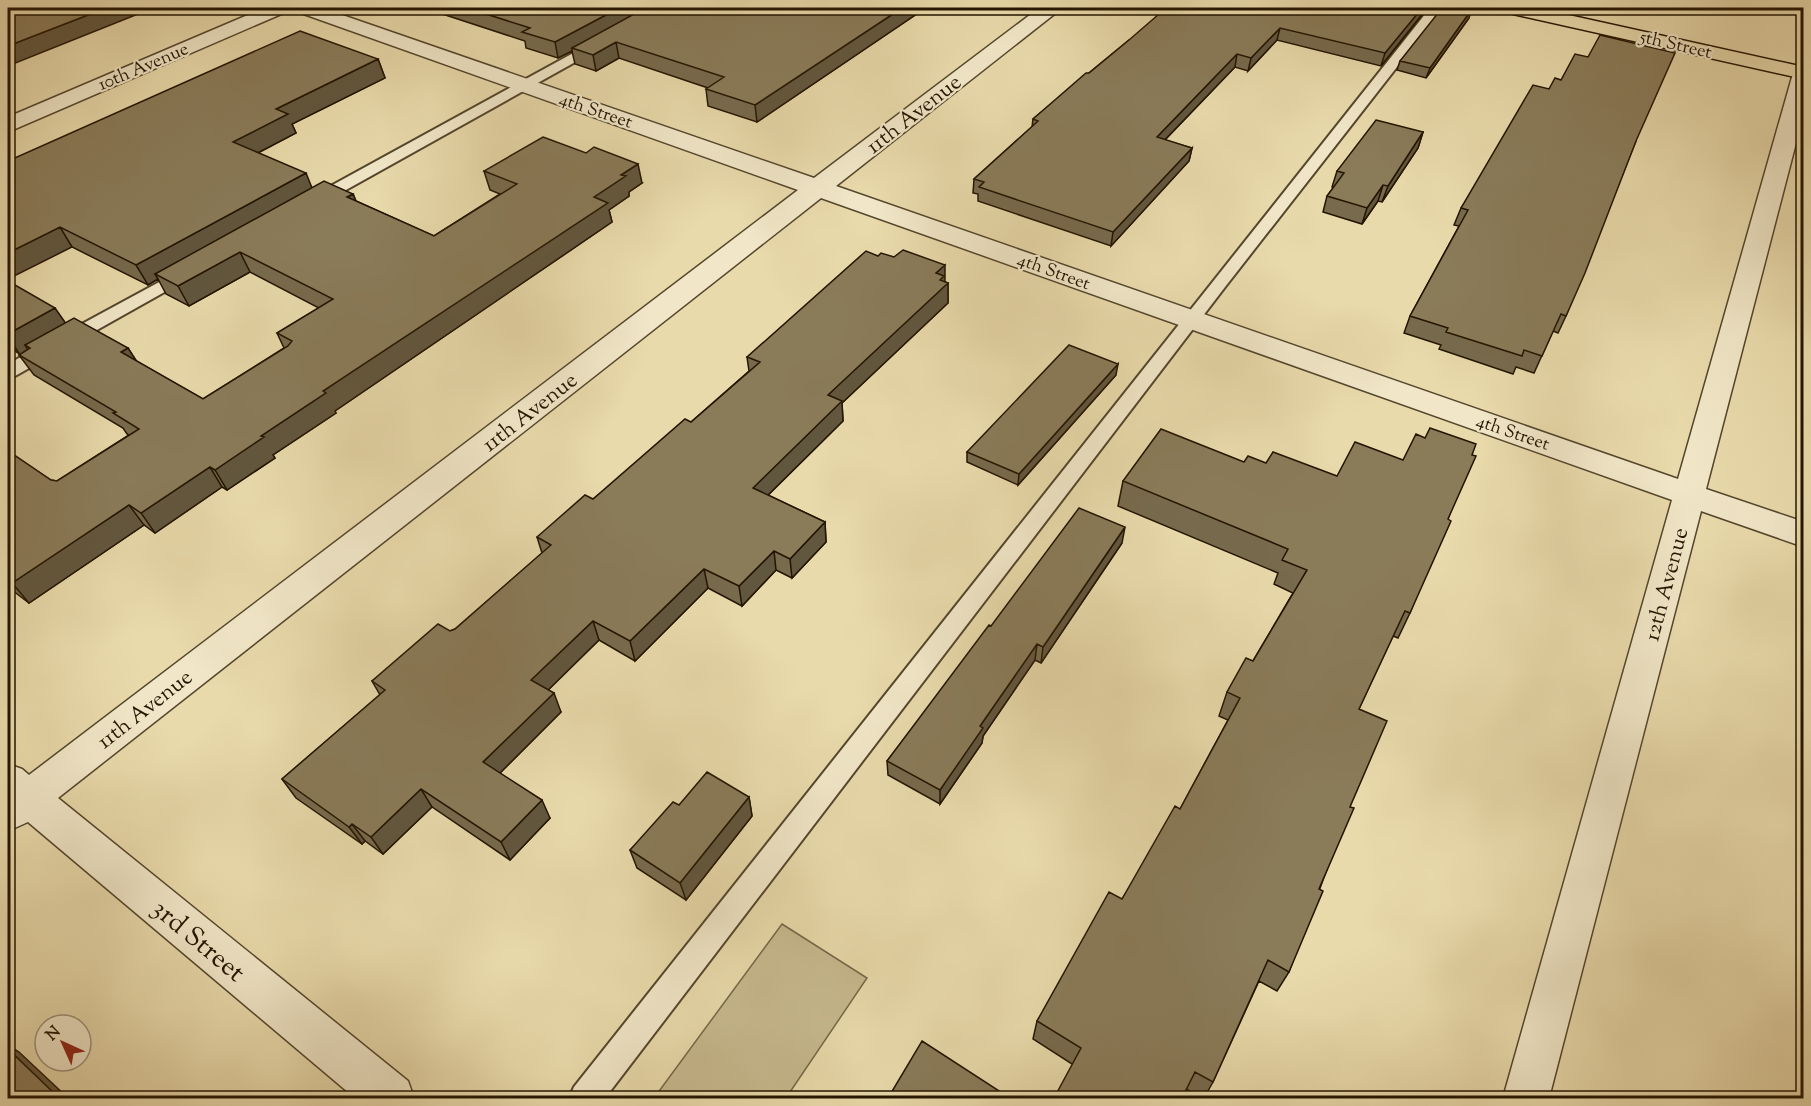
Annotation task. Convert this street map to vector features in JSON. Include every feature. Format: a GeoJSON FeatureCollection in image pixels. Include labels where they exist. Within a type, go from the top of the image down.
{"type":"FeatureCollection","features":[{"type":"Feature","properties":{"kind":"main road","name":"5th Street"},"geometry":{"type":"LineString","coordinates":[[1513,8],[1803,72]]}},
{"type":"Feature","properties":{"kind":"street","name":"10th Avenue"},"geometry":{"type":"LineString","coordinates":[[8,125],[279,8]]}},
{"type":"Feature","properties":{"kind":"street","name":"4th Street"},"geometry":{"type":"LineString","coordinates":[[305,8],[1803,535]]}},
{"type":"Feature","properties":{"kind":"street","name":"11th Avenue"},"geometry":{"type":"LineString","coordinates":[[14,798],[1050,8]]}},
{"type":"Feature","properties":{"kind":"street","name":"12th Avenue"},"geometry":{"type":"LineString","coordinates":[[1526,1098],[1803,72]]}},
{"type":"Feature","properties":{"kind":"street","name":"3rd Street"},"geometry":{"type":"LineString","coordinates":[[14,798],[391,1098]]}},
{"type":"Feature","properties":{"kind":"lane"},"geometry":{"type":"LineString","coordinates":[[585,1098],[1436,8]]}},
{"type":"Feature","properties":{"kind":"lane"},"geometry":{"type":"LineString","coordinates":[[298,210],[616,34]]}},
{"type":"Feature","properties":{"kind":"lane"},"geometry":{"type":"LineString","coordinates":[[8,372],[205,262]]}},
{"type":"Feature","properties":{"kind":"shaded area"},"geometry":{"type":"Polygon","coordinates":[[[782,924],[867,978],[786,1098],[654,1098],[782,924]]]}},
{"type":"Feature","properties":{"kind":"building"},"geometry":{"type":"Polygon","coordinates":[[[8,8],[106,8],[8,46],[8,8]]]}},
{"type":"Feature","properties":{"kind":"building"},"geometry":{"type":"Polygon","coordinates":[[[467,8],[619,8],[555,42],[522,32],[530,28],[467,8]]]}},
{"type":"Feature","properties":{"kind":"building"},"geometry":{"type":"Polygon","coordinates":[[[645,8],[902,8],[755,105],[706,89],[724,77],[616,42],[593,55],[572,48],[645,8]]]}},
{"type":"Feature","properties":{"kind":"building"},"geometry":{"type":"Polygon","coordinates":[[[1166,8],[1422,8],[1385,53],[1280,28],[1251,58],[1237,54],[1157,137],[1192,148],[1113,232],[979,187],[984,182],[974,179],[1038,121],[1033,119],[1166,8]]]}},
{"type":"Feature","properties":{"kind":"building"},"geometry":{"type":"Polygon","coordinates":[[[1442,8],[1472,9],[1430,68],[1400,61],[1442,8]]]}},
{"type":"Feature","properties":{"kind":"building"},"geometry":{"type":"Polygon","coordinates":[[[300,31],[378,59],[276,109],[288,114],[233,142],[306,173],[136,265],[60,227],[8,253],[8,161],[300,31]]]}},
{"type":"Feature","properties":{"kind":"building"},"geometry":{"type":"Polygon","coordinates":[[[1600,35],[1675,53],[1636,141],[1585,273],[1566,316],[1561,314],[1542,356],[1524,350],[1522,356],[1446,332],[1448,328],[1410,316],[1468,210],[1461,208],[1533,85],[1549,89],[1555,78],[1561,80],[1575,54],[1588,57],[1600,35]]]}},
{"type":"Feature","properties":{"kind":"building"},"geometry":{"type":"Polygon","coordinates":[[[1376,120],[1423,132],[1388,186],[1383,185],[1367,208],[1327,196],[1344,173],[1337,171],[1376,120]]]}},
{"type":"Feature","properties":{"kind":"building"},"geometry":{"type":"Polygon","coordinates":[[[543,137],[586,153],[594,147],[638,164],[621,175],[626,176],[594,197],[608,203],[323,391],[326,393],[215,470],[210,467],[141,513],[129,505],[12,583],[8,580],[8,451],[51,480],[57,481],[139,429],[113,413],[116,412],[19,355],[30,348],[25,345],[74,318],[128,348],[121,352],[203,399],[288,346],[292,341],[277,333],[333,299],[240,252],[178,286],[155,274],[324,181],[353,194],[347,197],[434,236],[517,184],[484,171],[543,137]]]}},
{"type":"Feature","properties":{"kind":"building"},"geometry":{"type":"Polygon","coordinates":[[[903,250],[945,265],[936,273],[944,276],[940,280],[948,283],[828,395],[842,401],[753,488],[825,522],[790,559],[774,551],[739,586],[704,569],[630,641],[593,621],[531,680],[554,693],[483,762],[542,800],[501,842],[421,789],[371,837],[352,824],[349,827],[282,779],[385,690],[372,681],[438,624],[450,631],[455,629],[551,545],[537,537],[585,495],[593,499],[685,419],[691,422],[760,362],[747,357],[866,251],[878,256],[881,253],[894,257],[903,250]]]}},
{"type":"Feature","properties":{"kind":"building"},"geometry":{"type":"Polygon","coordinates":[[[8,281],[55,308],[8,334],[8,281]]]}},
{"type":"Feature","properties":{"kind":"building"},"geometry":{"type":"Polygon","coordinates":[[[1069,345],[1118,364],[1019,474],[967,452],[1069,345]]]}},
{"type":"Feature","properties":{"kind":"building"},"geometry":{"type":"Polygon","coordinates":[[[1430,428],[1476,444],[1472,455],[1476,456],[1448,519],[1451,521],[1410,613],[1405,611],[1359,709],[1387,721],[1350,807],[1354,808],[1319,889],[1323,891],[1289,972],[1268,960],[1213,1082],[1195,1072],[1182,1098],[1054,1098],[1081,1048],[1037,1021],[1109,892],[1122,899],[1175,806],[1180,809],[1240,698],[1227,692],[1246,658],[1253,661],[1307,570],[1282,560],[1288,549],[1123,481],[1161,429],[1244,462],[1248,456],[1266,463],[1273,452],[1337,476],[1355,442],[1403,460],[1416,434],[1425,438],[1430,428]]]}},
{"type":"Feature","properties":{"kind":"building"},"geometry":{"type":"Polygon","coordinates":[[[1079,508],[1125,527],[1043,647],[1037,644],[980,726],[983,728],[940,790],[887,761],[989,625],[991,626],[1079,508]]]}},
{"type":"Feature","properties":{"kind":"building"},"geometry":{"type":"Polygon","coordinates":[[[707,772],[749,797],[680,883],[630,850],[673,802],[679,805],[707,772]]]}},
{"type":"Feature","properties":{"kind":"building"},"geometry":{"type":"Polygon","coordinates":[[[922,1041],[1010,1098],[888,1098],[922,1041]]]}},
{"type":"Feature","properties":{"kind":"building"},"geometry":{"type":"Polygon","coordinates":[[[8,1049],[59,1098],[8,1098],[8,1049]]]}}]}
